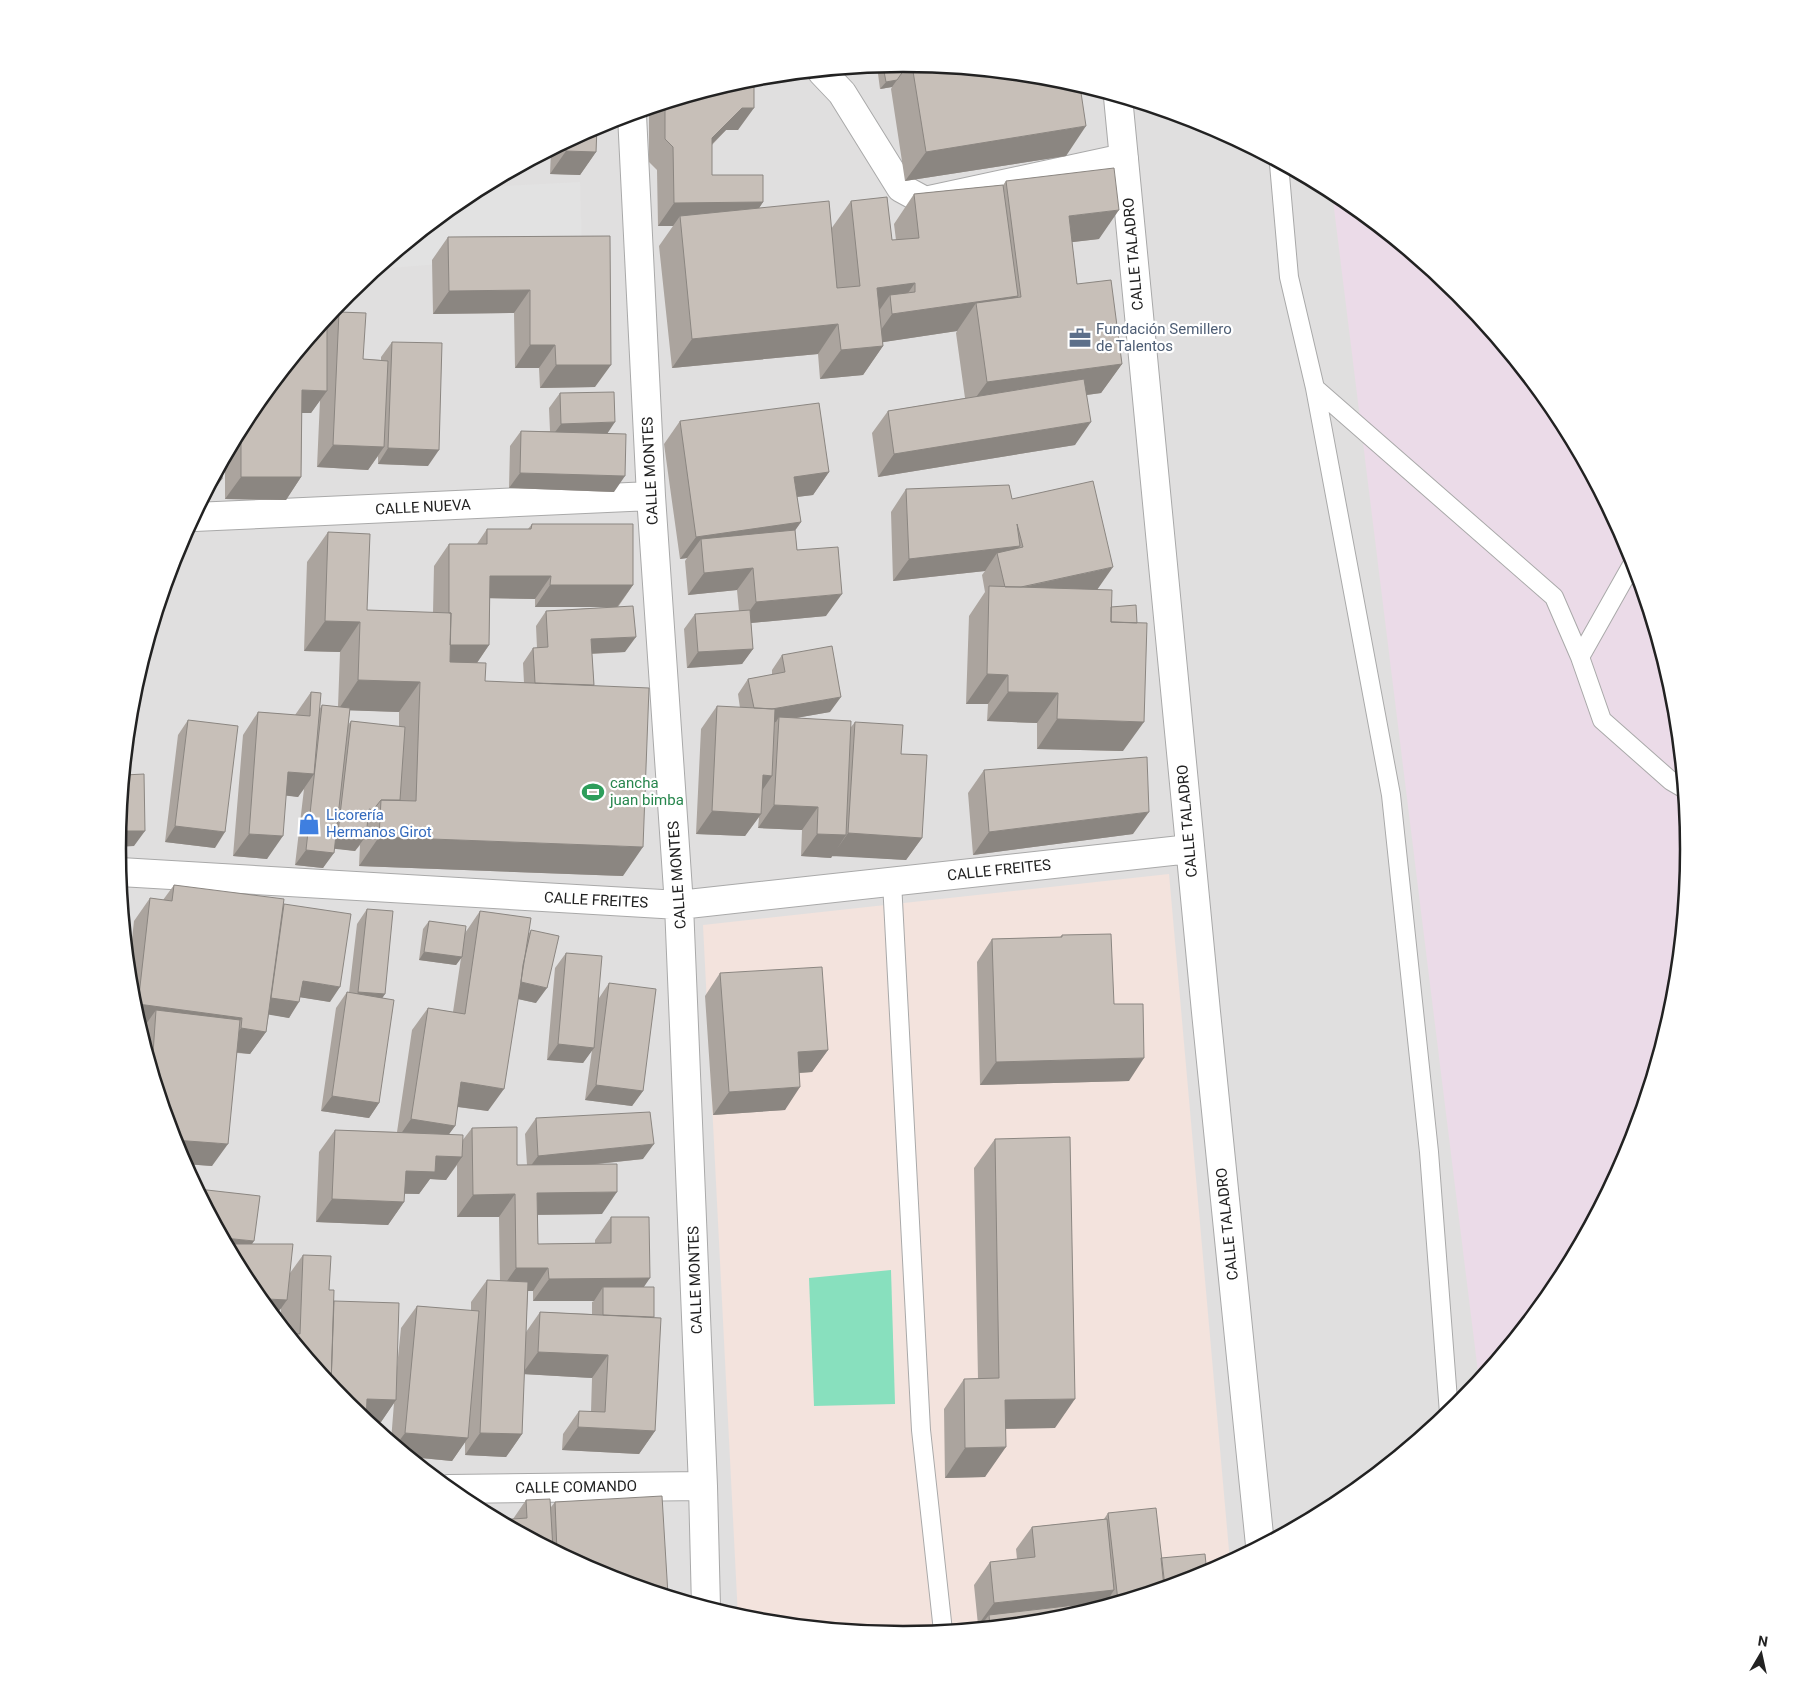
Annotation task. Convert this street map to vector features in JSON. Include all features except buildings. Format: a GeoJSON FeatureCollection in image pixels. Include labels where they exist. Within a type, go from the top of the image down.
{"type":"FeatureCollection","features":[{"type":"Feature","properties":{"kind":"street"},"geometry":{"type":"LineString","coordinates":[[826,77],[842,93],[901,188],[925,201],[1124,158]]}},
{"type":"Feature","properties":{"kind":"street","name":"CALLE TALADRO"},"geometry":{"type":"LineString","coordinates":[[1119,103],[1190,849],[1259,1539]]}},
{"type":"Feature","properties":{"kind":"street","name":"CALLE MONTES"},"geometry":{"type":"LineString","coordinates":[[632,122],[651,496],[679,905],[703,1486],[706,1601]]}},
{"type":"Feature","properties":{"kind":"street","name":"CALLE NUEVA"},"geometry":{"type":"LineString","coordinates":[[201,517],[651,496]]}},
{"type":"Feature","properties":{"kind":"street","name":"CALLE FREITES"},"geometry":{"type":"LineString","coordinates":[[127,872],[679,905],[1190,849]]}},
{"type":"Feature","properties":{"kind":"street","name":"CALLE COMANDO"},"geometry":{"type":"LineString","coordinates":[[461,1489],[703,1486]]}},
{"type":"Feature","properties":{"kind":"lane"},"geometry":{"type":"LineString","coordinates":[[1280,170],[1290,277],[1315,388],[1391,795],[1429,1152],[1448,1403]]}},
{"type":"Feature","properties":{"kind":"lane"},"geometry":{"type":"LineString","coordinates":[[1315,388],[1554,597],[1580,657],[1602,720],[1670,781],[1677,785]]}},
{"type":"Feature","properties":{"kind":"lane"},"geometry":{"type":"LineString","coordinates":[[1580,657],[1628,571]]}},
{"type":"Feature","properties":{"kind":"lane"},"geometry":{"type":"LineString","coordinates":[[892,882],[921,1430],[942,1625]]}},
{"type":"Feature","properties":{"kind":"shaded area"},"geometry":{"type":"Polygon","coordinates":[[[903,72],[954,74],[1004,79],[1055,87],[1153,114],[1247,153],[1292,177],[1335,203],[1415,265],[1487,337],[1519,376],[1549,418],[1576,461],[1600,506],[1621,552],[1654,648],[1673,748],[1680,850],[1673,951],[1654,1051],[1639,1099],[1621,1147],[1600,1193],[1576,1238],[1549,1281],[1519,1323],[1487,1362],[1415,1434],[1376,1466],[1335,1496],[1247,1546],[1153,1585],[1104,1600],[1055,1612],[954,1625],[852,1625],[802,1620],[751,1612],[653,1585],[559,1546],[514,1522],[471,1496],[391,1434],[319,1362],[287,1323],[257,1281],[230,1238],[206,1193],[185,1147],[152,1051],[133,951],[128,900],[126,850],[133,748],[152,648],[167,600],[185,552],[206,506],[230,461],[257,418],[287,376],[319,337],[391,265],[430,233],[471,203],[559,153],[653,114],[702,99],[751,87],[852,74],[903,72]]]}},
{"type":"Feature","properties":{"kind":"shaded area"},"geometry":{"type":"Polygon","coordinates":[[[580,182],[582,253],[389,268],[430,233],[471,203],[500,186],[580,182]]]}},
{"type":"Feature","properties":{"kind":"shaded area"},"geometry":{"type":"Polygon","coordinates":[[[1333,202],[1376,233],[1415,265],[1487,337],[1519,376],[1549,418],[1576,461],[1600,506],[1621,552],[1639,600],[1654,648],[1673,748],[1680,850],[1678,900],[1673,951],[1665,1001],[1654,1051],[1639,1099],[1621,1147],[1600,1193],[1576,1238],[1549,1281],[1519,1323],[1478,1372],[1333,202]]]}},
{"type":"Feature","properties":{"kind":"shaded area"},"geometry":{"type":"Polygon","coordinates":[[[1169,874],[1229,1554],[1153,1585],[1104,1600],[1055,1612],[1004,1620],[954,1625],[852,1625],[802,1620],[738,1609],[703,925],[1169,874]]]}},
{"type":"Feature","properties":{"kind":"green space"},"geometry":{"type":"Polygon","coordinates":[[[891,1270],[895,1404],[814,1406],[809,1278],[891,1270]]]}},
{"type":"Feature","properties":{"kind":"place","name":"Fundación Semillero de Talentos"},"geometry":{"type":"Point","coordinates":[1080,338]}},
{"type":"Feature","properties":{"kind":"place","name":"cancha juan bimba"},"geometry":{"type":"Point","coordinates":[593,792]}},
{"type":"Feature","properties":{"kind":"place","name":"Licorería Hermanos Girot"},"geometry":{"type":"Point","coordinates":[309,824]}}]}
